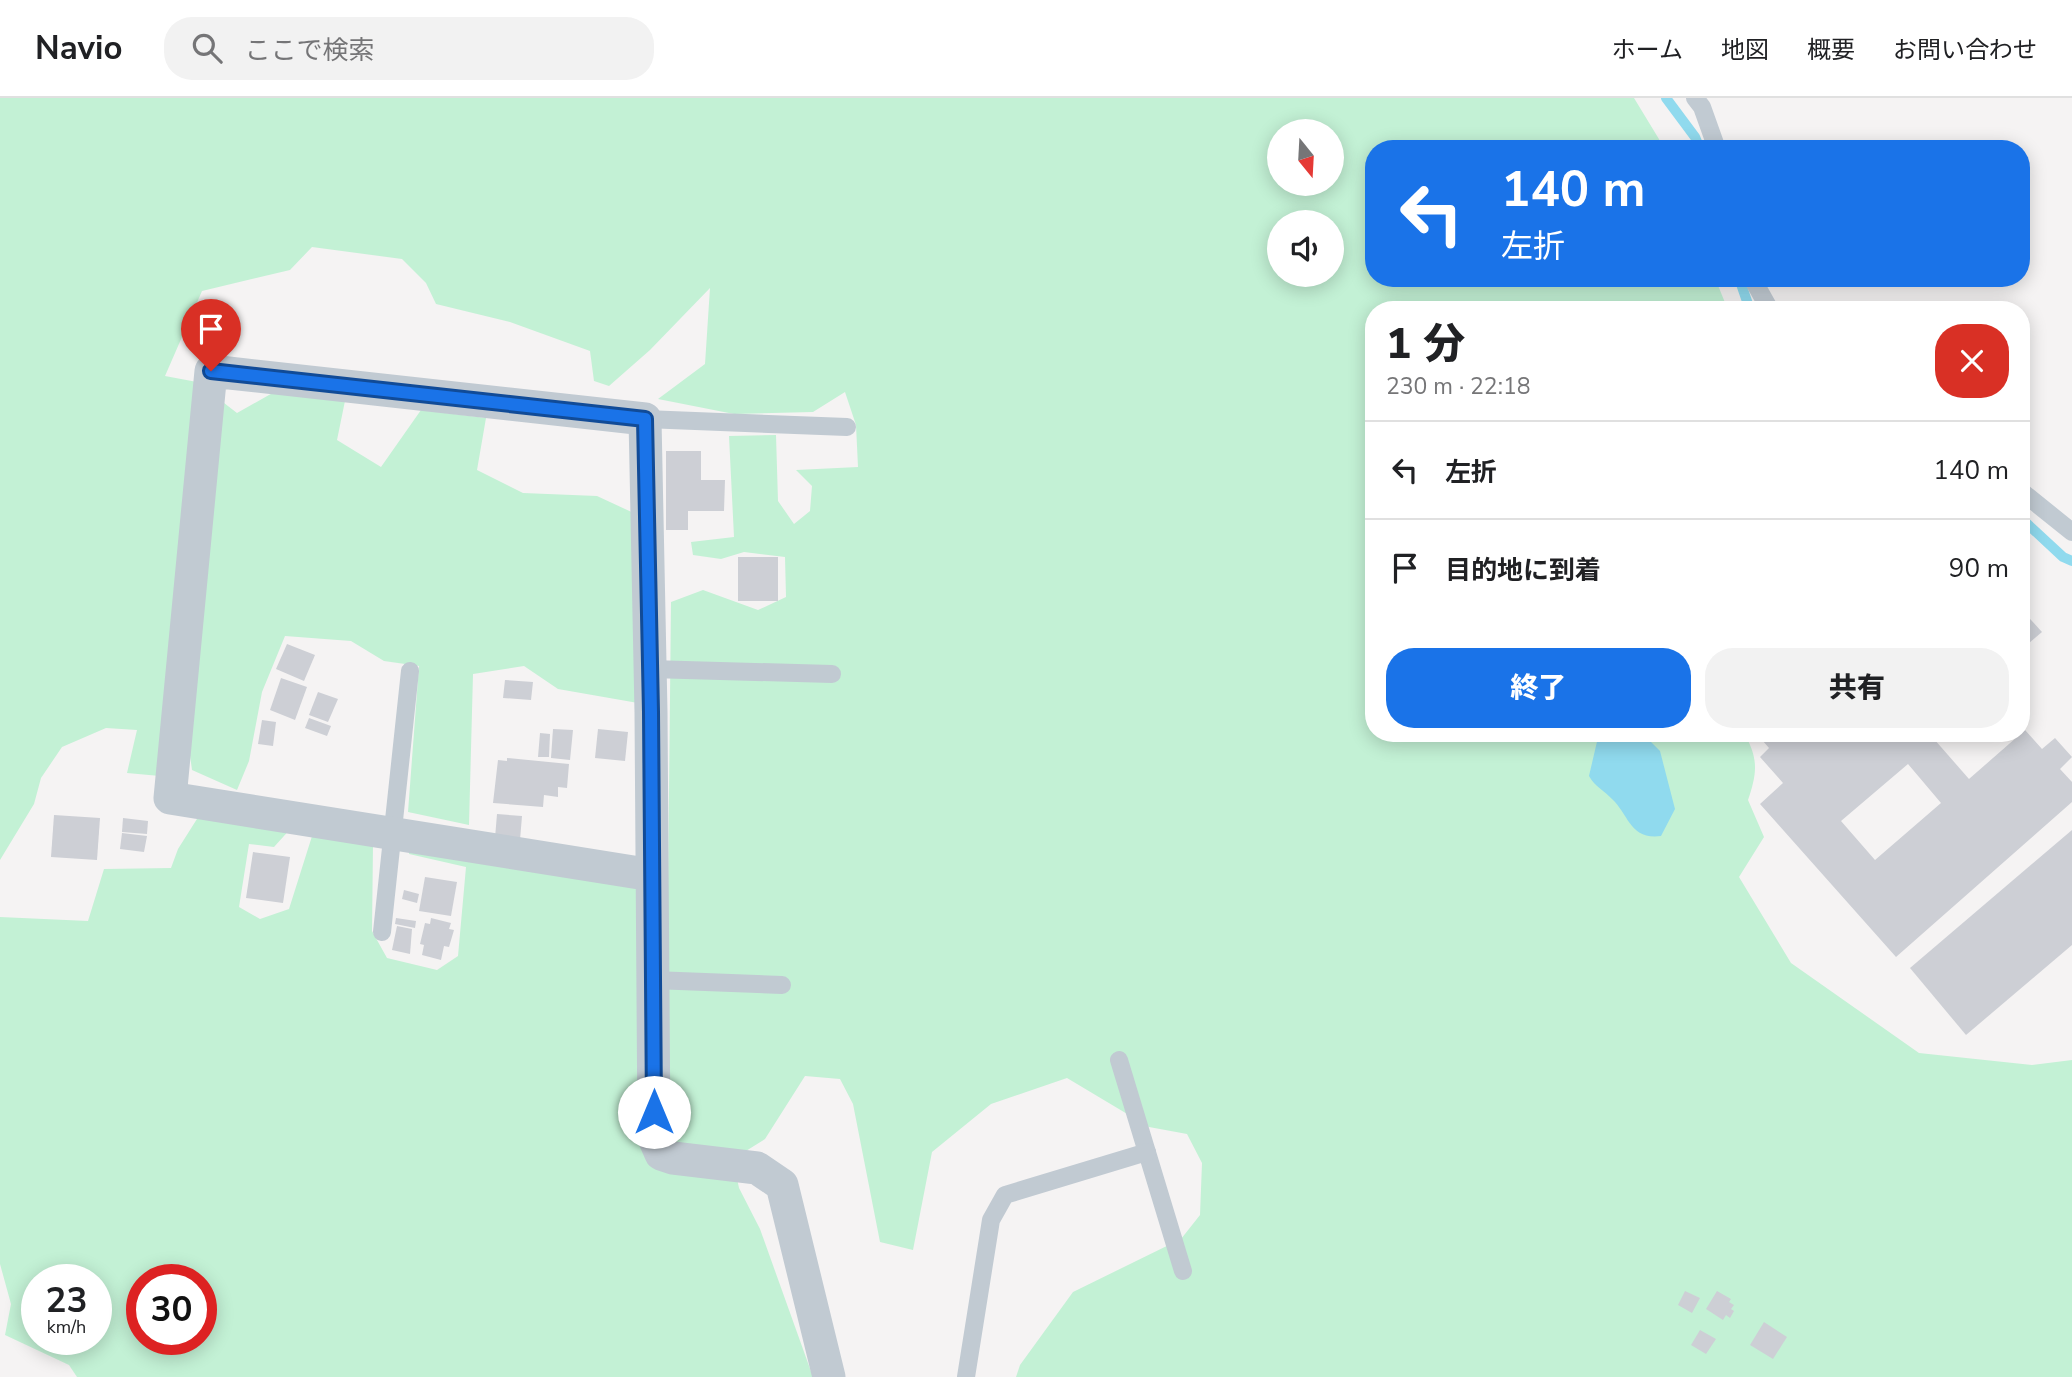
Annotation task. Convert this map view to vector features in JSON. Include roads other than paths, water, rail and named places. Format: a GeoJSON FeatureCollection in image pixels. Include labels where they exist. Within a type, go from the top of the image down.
{"type":"FeatureCollection","features":[{"type":"Feature","properties":{"kind":"street"},"geometry":{"type":"LineString","coordinates":[[652,875],[170,798],[211,371],[645,419],[650,669],[652,875],[653,980],[654,1138],[661,1154],[673,1158],[757,1168],[782,1185],[830,1377]]}},
{"type":"Feature","properties":{"kind":"lane"},"geometry":{"type":"LineString","coordinates":[[1695,98],[1702,107],[1714,140]]}},
{"type":"Feature","properties":{"kind":"lane"},"geometry":{"type":"LineString","coordinates":[[645,419],[847,428]]}},
{"type":"Feature","properties":{"kind":"lane"},"geometry":{"type":"LineString","coordinates":[[2030,498],[2072,532]]}},
{"type":"Feature","properties":{"kind":"lane"},"geometry":{"type":"LineString","coordinates":[[650,669],[832,674]]}},
{"type":"Feature","properties":{"kind":"lane"},"geometry":{"type":"LineString","coordinates":[[382,932],[410,671]]}},
{"type":"Feature","properties":{"kind":"lane"},"geometry":{"type":"LineString","coordinates":[[653,980],[782,985]]}},
{"type":"Feature","properties":{"kind":"lane"},"geometry":{"type":"LineString","coordinates":[[1119,1060],[1183,1271]]}},
{"type":"Feature","properties":{"kind":"lane"},"geometry":{"type":"LineString","coordinates":[[965,1377],[991,1220],[1006,1195],[1147,1152]]}},
{"type":"Feature","properties":{"kind":"water"},"geometry":{"type":"Polygon","coordinates":[[[1597,742],[1651,742],[1660,751],[1675,809],[1661,836],[1651,836],[1636,830],[1618,805],[1589,776],[1597,742]]]}},
{"type":"Feature","properties":{"kind":"waterway"},"geometry":{"type":"LineString","coordinates":[[1666,98],[1696,140]]}},
{"type":"Feature","properties":{"kind":"waterway"},"geometry":{"type":"LineString","coordinates":[[1742,287],[1747,301]]}},
{"type":"Feature","properties":{"kind":"waterway"},"geometry":{"type":"LineString","coordinates":[[2030,526],[2063,557],[2072,561]]}}]}
